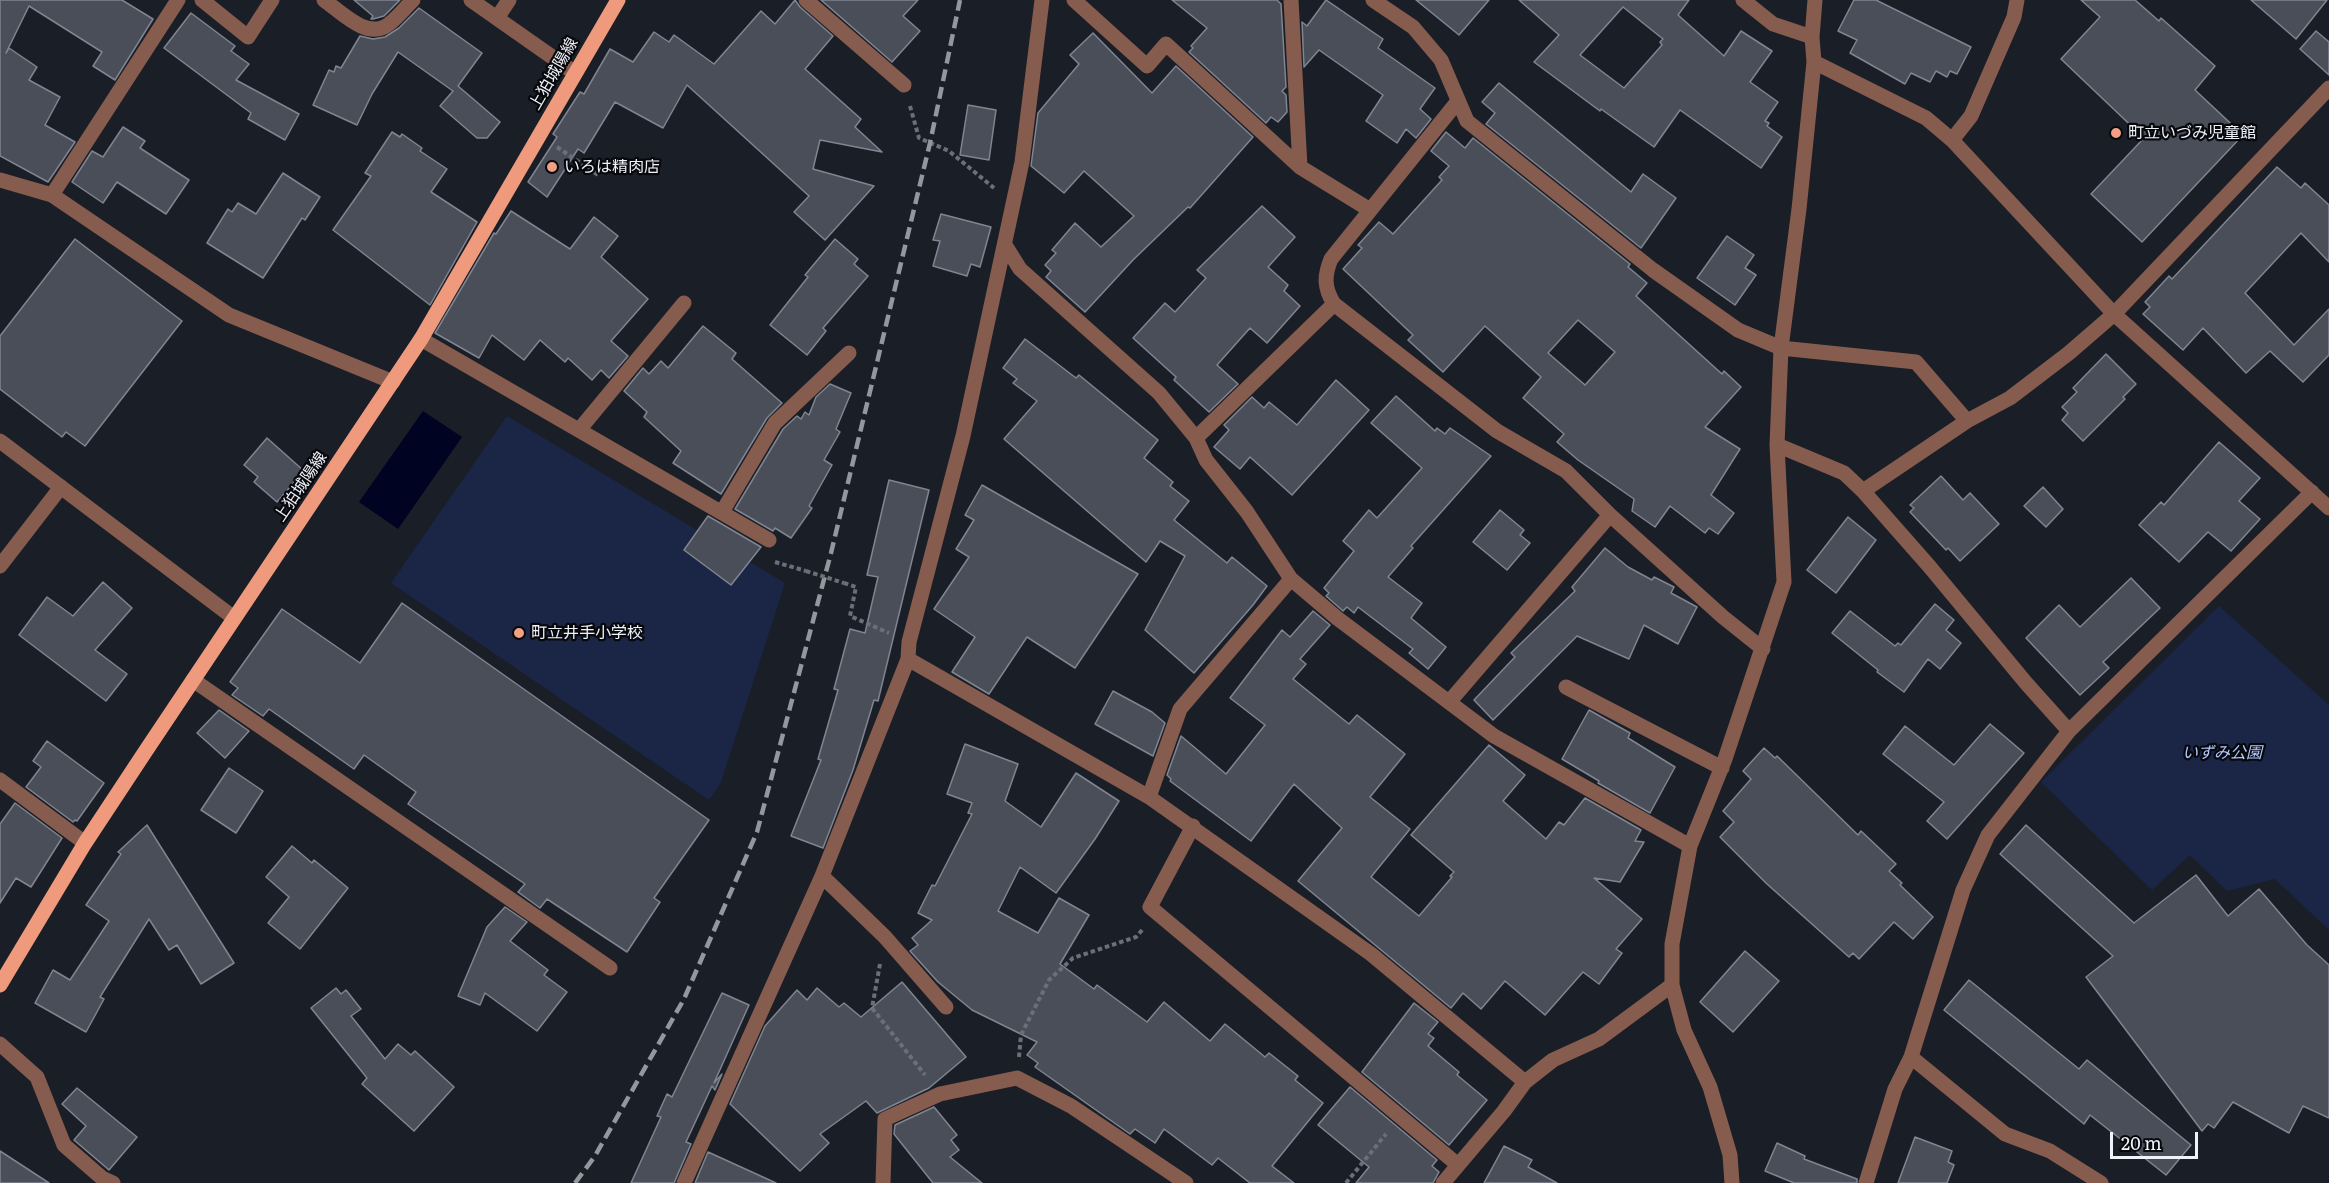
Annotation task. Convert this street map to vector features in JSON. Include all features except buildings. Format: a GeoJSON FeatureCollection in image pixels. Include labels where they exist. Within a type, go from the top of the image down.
{"type":"FeatureCollection","features":[{"type":"Feature","properties":{"kind":"main road","name":"上狛城陽線"},"geometry":{"type":"LineString","coordinates":[[0,985],[85,843],[421,339],[618,0]]}},
{"type":"Feature","properties":{"kind":"street"},"geometry":{"type":"LineString","coordinates":[[52,195],[178,0]]}},
{"type":"Feature","properties":{"kind":"street"},"geometry":{"type":"LineString","coordinates":[[202,0],[248,37],[272,0]]}},
{"type":"Feature","properties":{"kind":"street"},"geometry":{"type":"LineString","coordinates":[[324,0],[362,27],[376,30],[390,23],[413,0]]}},
{"type":"Feature","properties":{"kind":"street"},"geometry":{"type":"LineString","coordinates":[[471,0],[575,73]]}},
{"type":"Feature","properties":{"kind":"street"},"geometry":{"type":"LineString","coordinates":[[498,18],[508,0]]}},
{"type":"Feature","properties":{"kind":"street"},"geometry":{"type":"LineString","coordinates":[[806,0],[904,85]]}},
{"type":"Feature","properties":{"kind":"street"},"geometry":{"type":"LineString","coordinates":[[684,1183],[822,876],[908,659],[909,642],[963,436],[1022,162],[1042,0]]}},
{"type":"Feature","properties":{"kind":"street"},"geometry":{"type":"LineString","coordinates":[[1074,0],[1147,66],[1166,44],[1300,167],[1370,210]]}},
{"type":"Feature","properties":{"kind":"street"},"geometry":{"type":"LineString","coordinates":[[1291,0],[1300,167]]}},
{"type":"Feature","properties":{"kind":"street"},"geometry":{"type":"LineString","coordinates":[[1373,0],[1413,27],[1441,60],[1467,121],[1653,270],[1738,330],[1781,348],[1916,362],[1966,421]]}},
{"type":"Feature","properties":{"kind":"street"},"geometry":{"type":"LineString","coordinates":[[1743,0],[1773,24],[1812,37]]}},
{"type":"Feature","properties":{"kind":"street"},"geometry":{"type":"LineString","coordinates":[[1732,1183],[1730,1155],[1710,1088],[1684,1030],[1672,985],[1672,944],[1690,846],[1722,768],[1784,582],[1777,445],[1781,348],[1799,209],[1814,62],[1812,37],[1815,0]]}},
{"type":"Feature","properties":{"kind":"street"},"geometry":{"type":"LineString","coordinates":[[1952,140],[1971,116],[2014,17],[2017,0]]}},
{"type":"Feature","properties":{"kind":"street"},"geometry":{"type":"LineString","coordinates":[[1814,62],[1926,118],[1952,140],[2114,314],[2329,508]]}},
{"type":"Feature","properties":{"kind":"street"},"geometry":{"type":"LineString","coordinates":[[1863,491],[1966,421],[2010,398],[2069,353],[2114,314],[2329,88]]}},
{"type":"Feature","properties":{"kind":"street"},"geometry":{"type":"LineString","coordinates":[[1458,101],[1331,259],[1326,270],[1325,282],[1328,294],[1334,304],[1497,431],[1566,471],[1610,515],[1723,617],[1763,649]]}},
{"type":"Feature","properties":{"kind":"street"},"geometry":{"type":"LineString","coordinates":[[0,180],[52,195],[229,315],[393,382]]}},
{"type":"Feature","properties":{"kind":"street"},"geometry":{"type":"LineString","coordinates":[[1005,244],[1020,269],[1159,393],[1196,438],[1206,460],[1247,512],[1291,579],[1337,618],[1494,736],[1690,846]]}},
{"type":"Feature","properties":{"kind":"street"},"geometry":{"type":"LineString","coordinates":[[579,430],[684,303]]}},
{"type":"Feature","properties":{"kind":"street"},"geometry":{"type":"LineString","coordinates":[[1196,438],[1334,304]]}},
{"type":"Feature","properties":{"kind":"street"},"geometry":{"type":"LineString","coordinates":[[421,339],[769,540]]}},
{"type":"Feature","properties":{"kind":"street"},"geometry":{"type":"LineString","coordinates":[[722,512],[775,423],[849,353]]}},
{"type":"Feature","properties":{"kind":"street"},"geometry":{"type":"LineString","coordinates":[[0,441],[234,618]]}},
{"type":"Feature","properties":{"kind":"street"},"geometry":{"type":"LineString","coordinates":[[1777,445],[1844,473],[1863,491],[2069,731]]}},
{"type":"Feature","properties":{"kind":"street"},"geometry":{"type":"LineString","coordinates":[[0,566],[61,487]]}},
{"type":"Feature","properties":{"kind":"street"},"geometry":{"type":"LineString","coordinates":[[1866,1183],[1895,1089],[1911,1057],[1963,890],[1988,835],[2069,731],[2312,492]]}},
{"type":"Feature","properties":{"kind":"street"},"geometry":{"type":"LineString","coordinates":[[1450,701],[1610,515]]}},
{"type":"Feature","properties":{"kind":"street"},"geometry":{"type":"LineString","coordinates":[[1149,797],[1180,710],[1291,579]]}},
{"type":"Feature","properties":{"kind":"street"},"geometry":{"type":"LineString","coordinates":[[908,659],[1149,797],[1193,826],[1371,954],[1525,1082]]}},
{"type":"Feature","properties":{"kind":"street"},"geometry":{"type":"LineString","coordinates":[[193,680],[610,969]]}},
{"type":"Feature","properties":{"kind":"street"},"geometry":{"type":"LineString","coordinates":[[1566,687],[1722,768]]}},
{"type":"Feature","properties":{"kind":"street"},"geometry":{"type":"LineString","coordinates":[[0,780],[85,843]]}},
{"type":"Feature","properties":{"kind":"street"},"geometry":{"type":"LineString","coordinates":[[1193,826],[1150,907],[1458,1165]]}},
{"type":"Feature","properties":{"kind":"street"},"geometry":{"type":"LineString","coordinates":[[822,876],[885,937],[946,1007]]}},
{"type":"Feature","properties":{"kind":"street"},"geometry":{"type":"LineString","coordinates":[[1443,1183],[1504,1111],[1525,1082],[1552,1060],[1599,1039],[1672,985]]}},
{"type":"Feature","properties":{"kind":"street"},"geometry":{"type":"LineString","coordinates":[[0,1044],[37,1077],[64,1144],[102,1178],[112,1183]]}},
{"type":"Feature","properties":{"kind":"street"},"geometry":{"type":"LineString","coordinates":[[1911,1057],[2005,1134],[2050,1151],[2102,1183]]}},
{"type":"Feature","properties":{"kind":"street"},"geometry":{"type":"LineString","coordinates":[[883,1183],[885,1119],[940,1094],[1017,1078],[1071,1106],[1186,1183]]}},
{"type":"Feature","properties":{"kind":"path"},"geometry":{"type":"LineString","coordinates":[[904,85],[919,138],[950,152],[1013,204]]}},
{"type":"Feature","properties":{"kind":"path"},"geometry":{"type":"LineString","coordinates":[[540,134],[598,175]]}},
{"type":"Feature","properties":{"kind":"path"},"geometry":{"type":"LineString","coordinates":[[768,559],[856,587],[850,616],[909,642]]}},
{"type":"Feature","properties":{"kind":"path"},"geometry":{"type":"LineString","coordinates":[[1017,1078],[1021,1035],[1049,980],[1073,958],[1136,937],[1158,913]]}},
{"type":"Feature","properties":{"kind":"path"},"geometry":{"type":"LineString","coordinates":[[885,937],[872,1008],[940,1094]]}},
{"type":"Feature","properties":{"kind":"path"},"geometry":{"type":"LineString","coordinates":[[1346,1183],[1400,1117]]}},
{"type":"Feature","properties":{"kind":"green space"},"geometry":{"type":"Polygon","coordinates":[[[507,416],[785,583],[721,782],[709,800],[391,583],[507,416]]]}},
{"type":"Feature","properties":{"kind":"green space","name":"いずみ公園"},"geometry":{"type":"Polygon","coordinates":[[[2219,606],[2329,705],[2329,930],[2275,879],[2227,891],[2190,855],[2152,890],[2041,782],[2219,606]]]}},
{"type":"Feature","properties":{"kind":"shaded area"},"geometry":{"type":"Polygon","coordinates":[[[423,411],[462,437],[398,529],[359,502],[423,411]]]}},
{"type":"Feature","properties":{"kind":"railway"},"geometry":{"type":"LineString","coordinates":[[575,1183],[595,1156],[684,999],[757,832],[831,553],[930,143],[960,0]]}},
{"type":"Feature","properties":{"kind":"place","name":"町立いづみ児童館"},"geometry":{"type":"Point","coordinates":[2116,133]}},
{"type":"Feature","properties":{"kind":"place","name":"いろは精肉店"},"geometry":{"type":"Point","coordinates":[552,167]}},
{"type":"Feature","properties":{"kind":"place","name":"町立井手小学校"},"geometry":{"type":"Point","coordinates":[519,633]}}]}
